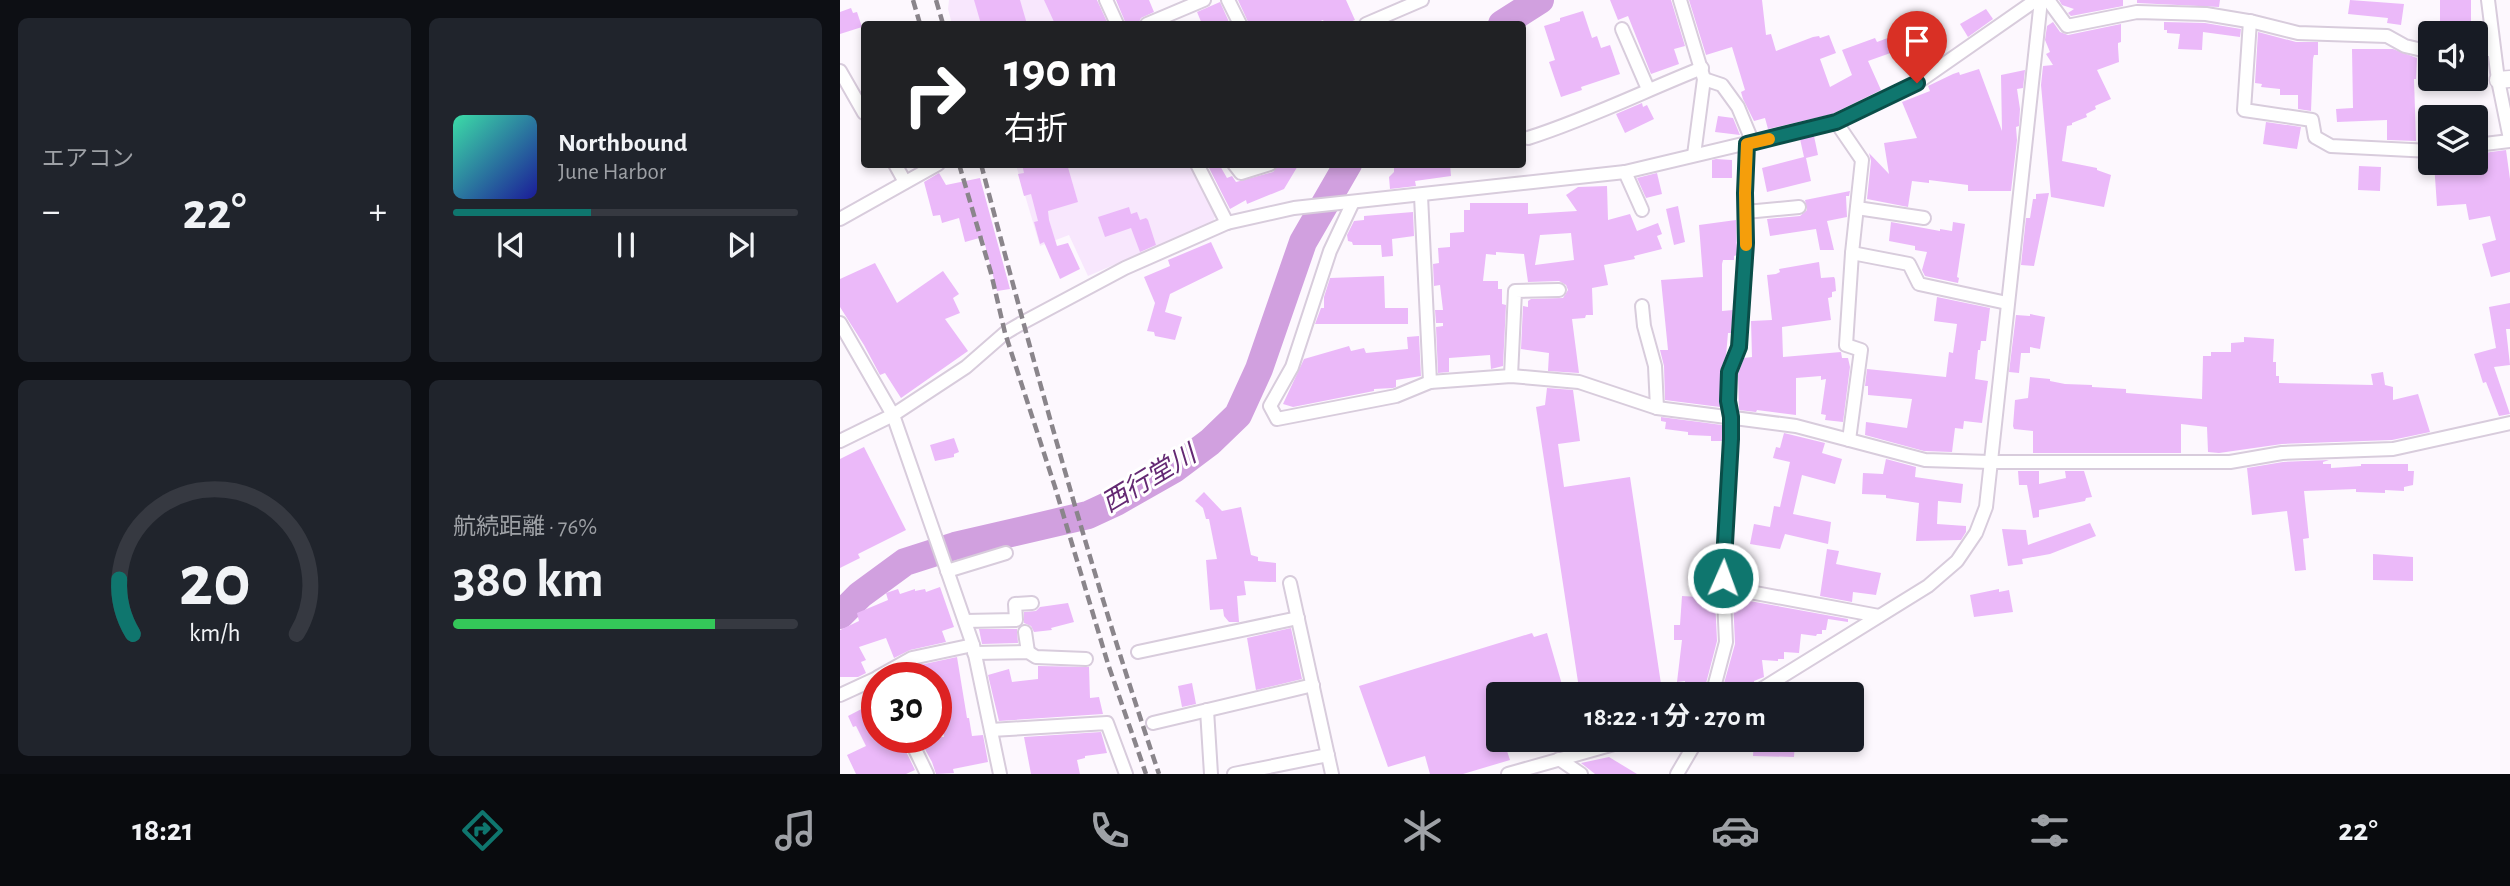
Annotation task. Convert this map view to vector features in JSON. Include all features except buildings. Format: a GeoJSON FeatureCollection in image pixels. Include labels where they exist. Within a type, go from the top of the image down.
{"type":"FeatureCollection","features":[{"type":"Feature","properties":{"kind":"street"},"geometry":{"type":"LineString","coordinates":[[1106,0],[1116,21]]}},
{"type":"Feature","properties":{"kind":"street"},"geometry":{"type":"LineString","coordinates":[[1154,21],[1204,0]]}},
{"type":"Feature","properties":{"kind":"street"},"geometry":{"type":"LineString","coordinates":[[1228,0],[1238,21]]}},
{"type":"Feature","properties":{"kind":"street"},"geometry":{"type":"LineString","coordinates":[[1373,21],[1422,0]]}},
{"type":"Feature","properties":{"kind":"street"},"geometry":{"type":"LineString","coordinates":[[1680,0],[1703,74],[1694,155]]}},
{"type":"Feature","properties":{"kind":"street"},"geometry":{"type":"LineString","coordinates":[[840,441],[893,415],[966,367],[1006,333],[1023,323],[1125,268],[1227,223],[1294,208],[1625,172],[1836,122],[1917,83],[2036,0]]}},
{"type":"Feature","properties":{"kind":"street"},"geometry":{"type":"LineString","coordinates":[[1780,682],[1928,586],[1957,561],[1976,533],[1986,507],[2041,0]]}},
{"type":"Feature","properties":{"kind":"street"},"geometry":{"type":"LineString","coordinates":[[2048,0],[2067,26],[2137,12],[2206,14],[2298,33],[2388,36],[2405,46],[2418,49]]}},
{"type":"Feature","properties":{"kind":"street"},"geometry":{"type":"LineString","coordinates":[[2488,0],[2494,50],[2504,79],[2510,140],[2488,143]]}},
{"type":"Feature","properties":{"kind":"street"},"geometry":{"type":"LineString","coordinates":[[2250,22],[2244,110],[2312,121],[2315,137],[2331,146],[2418,150]]}},
{"type":"Feature","properties":{"kind":"street"},"geometry":{"type":"LineString","coordinates":[[1622,29],[1648,89]]}},
{"type":"Feature","properties":{"kind":"street"},"geometry":{"type":"LineString","coordinates":[[2488,50],[2494,50]]}},
{"type":"Feature","properties":{"kind":"street"},"geometry":{"type":"LineString","coordinates":[[840,71],[861,108]]}},
{"type":"Feature","properties":{"kind":"street"},"geometry":{"type":"LineString","coordinates":[[1528,138],[1571,124],[1648,89],[1703,74],[1722,85],[1738,107],[1750,144],[1739,347],[1729,372],[1728,401],[1731,417],[1723,587],[1726,642],[1715,682]]}},
{"type":"Feature","properties":{"kind":"street"},"geometry":{"type":"LineString","coordinates":[[1836,122],[1862,160],[1846,345],[1861,351],[1849,440]]}},
{"type":"Feature","properties":{"kind":"street"},"geometry":{"type":"LineString","coordinates":[[897,168],[905,182]]}},
{"type":"Feature","properties":{"kind":"street"},"geometry":{"type":"LineString","coordinates":[[840,219],[931,168]]}},
{"type":"Feature","properties":{"kind":"street"},"geometry":{"type":"LineString","coordinates":[[1199,168],[1227,223]]}},
{"type":"Feature","properties":{"kind":"street"},"geometry":{"type":"LineString","coordinates":[[1237,168],[1241,173],[1257,168]]}},
{"type":"Feature","properties":{"kind":"street"},"geometry":{"type":"LineString","coordinates":[[1625,172],[1642,209]]}},
{"type":"Feature","properties":{"kind":"street"},"geometry":{"type":"LineString","coordinates":[[1421,196],[1430,382]]}},
{"type":"Feature","properties":{"kind":"street"},"geometry":{"type":"LineString","coordinates":[[1349,203],[1329,251],[1292,367],[1270,406],[1277,419],[1396,396],[1430,382],[1511,376],[1579,382],[1657,408],[1796,426],[1926,460],[2230,462],[2282,453],[2393,449],[2510,423]]}},
{"type":"Feature","properties":{"kind":"street"},"geometry":{"type":"LineString","coordinates":[[1746,212],[1799,206]]}},
{"type":"Feature","properties":{"kind":"street"},"geometry":{"type":"LineString","coordinates":[[1857,208],[1924,218]]}},
{"type":"Feature","properties":{"kind":"street"},"geometry":{"type":"LineString","coordinates":[[1852,253],[1909,264],[1919,284],[2007,303]]}},
{"type":"Feature","properties":{"kind":"street"},"geometry":{"type":"LineString","coordinates":[[1511,376],[1515,291],[1559,290]]}},
{"type":"Feature","properties":{"kind":"street"},"geometry":{"type":"LineString","coordinates":[[1642,306],[1654,366],[1657,408]]}},
{"type":"Feature","properties":{"kind":"street"},"geometry":{"type":"LineString","coordinates":[[840,323],[893,415],[974,649],[1000,774]]}},
{"type":"Feature","properties":{"kind":"street"},"geometry":{"type":"LineString","coordinates":[[946,567],[1006,553]]}},
{"type":"Feature","properties":{"kind":"street"},"geometry":{"type":"LineString","coordinates":[[1290,583],[1332,774]]}},
{"type":"Feature","properties":{"kind":"street"},"geometry":{"type":"LineString","coordinates":[[1723,587],[1879,616]]}},
{"type":"Feature","properties":{"kind":"street"},"geometry":{"type":"LineString","coordinates":[[965,621],[1016,620],[1015,604],[1032,603]]}},
{"type":"Feature","properties":{"kind":"street"},"geometry":{"type":"LineString","coordinates":[[1138,652],[1298,618]]}},
{"type":"Feature","properties":{"kind":"street"},"geometry":{"type":"LineString","coordinates":[[1026,632],[1028,652]]}},
{"type":"Feature","properties":{"kind":"street"},"geometry":{"type":"LineString","coordinates":[[905,662],[912,658],[974,649],[1028,652],[1036,657],[1086,659]]}},
{"type":"Feature","properties":{"kind":"street"},"geometry":{"type":"LineString","coordinates":[[840,695],[861,685]]}},
{"type":"Feature","properties":{"kind":"street"},"geometry":{"type":"LineString","coordinates":[[1153,723],[1313,685]]}},
{"type":"Feature","properties":{"kind":"street"},"geometry":{"type":"LineString","coordinates":[[1207,710],[1211,774]]}},
{"type":"Feature","properties":{"kind":"street"},"geometry":{"type":"LineString","coordinates":[[991,730],[1107,723],[1126,774]]}},
{"type":"Feature","properties":{"kind":"street"},"geometry":{"type":"LineString","coordinates":[[1508,774],[1584,752]]}},
{"type":"Feature","properties":{"kind":"street"},"geometry":{"type":"LineString","coordinates":[[1677,774],[1690,752]]}},
{"type":"Feature","properties":{"kind":"street"},"geometry":{"type":"LineString","coordinates":[[917,753],[927,774]]}},
{"type":"Feature","properties":{"kind":"street"},"geometry":{"type":"LineString","coordinates":[[1234,774],[1328,755]]}},
{"type":"Feature","properties":{"kind":"street"},"geometry":{"type":"LineString","coordinates":[[1559,759],[1581,774]]}},
{"type":"Feature","properties":{"kind":"shaded area"},"geometry":{"type":"Polygon","coordinates":[[[949,0],[1096,0],[1106,21],[951,21],[949,0]]]}},
{"type":"Feature","properties":{"kind":"shaded area"},"geometry":{"type":"Polygon","coordinates":[[[1017,168],[1191,168],[1197,173],[1216,214],[1213,222],[1088,276],[1069,235],[1040,246],[1017,168]]]}},
{"type":"Feature","properties":{"kind":"waterway","name":"西行堂川"},"geometry":{"type":"LineString","coordinates":[[1507,21],[1540,0]]}},
{"type":"Feature","properties":{"kind":"waterway","name":"西行堂川"},"geometry":{"type":"LineString","coordinates":[[840,615],[860,595],[905,562],[955,546],[1088,515],[1174,469],[1210,442],[1238,415],[1259,369],[1303,242],[1346,168]]}},
{"type":"Feature","properties":{"kind":"railway"},"geometry":{"type":"LineString","coordinates":[[913,0],[919,21]]}},
{"type":"Feature","properties":{"kind":"railway"},"geometry":{"type":"LineString","coordinates":[[936,0],[942,21]]}},
{"type":"Feature","properties":{"kind":"railway"},"geometry":{"type":"LineString","coordinates":[[960,168],[991,273],[1005,333],[1108,664],[1146,774]]}},
{"type":"Feature","properties":{"kind":"railway"},"geometry":{"type":"LineString","coordinates":[[982,168],[1065,470],[1110,623],[1159,774]]}},
{"type":"Feature","properties":{"kind":"slow traffic"},"geometry":{"type":"LineString","coordinates":[[1746,245],[1747,144],[1769,139]]}},
{"type":"Feature","properties":{"kind":"route"},"geometry":{"type":"LineString","coordinates":[[1723,578],[1731,439],[1729,372],[1739,347],[1746,243],[1747,144],[1836,122],[1917,83]]}}]}
